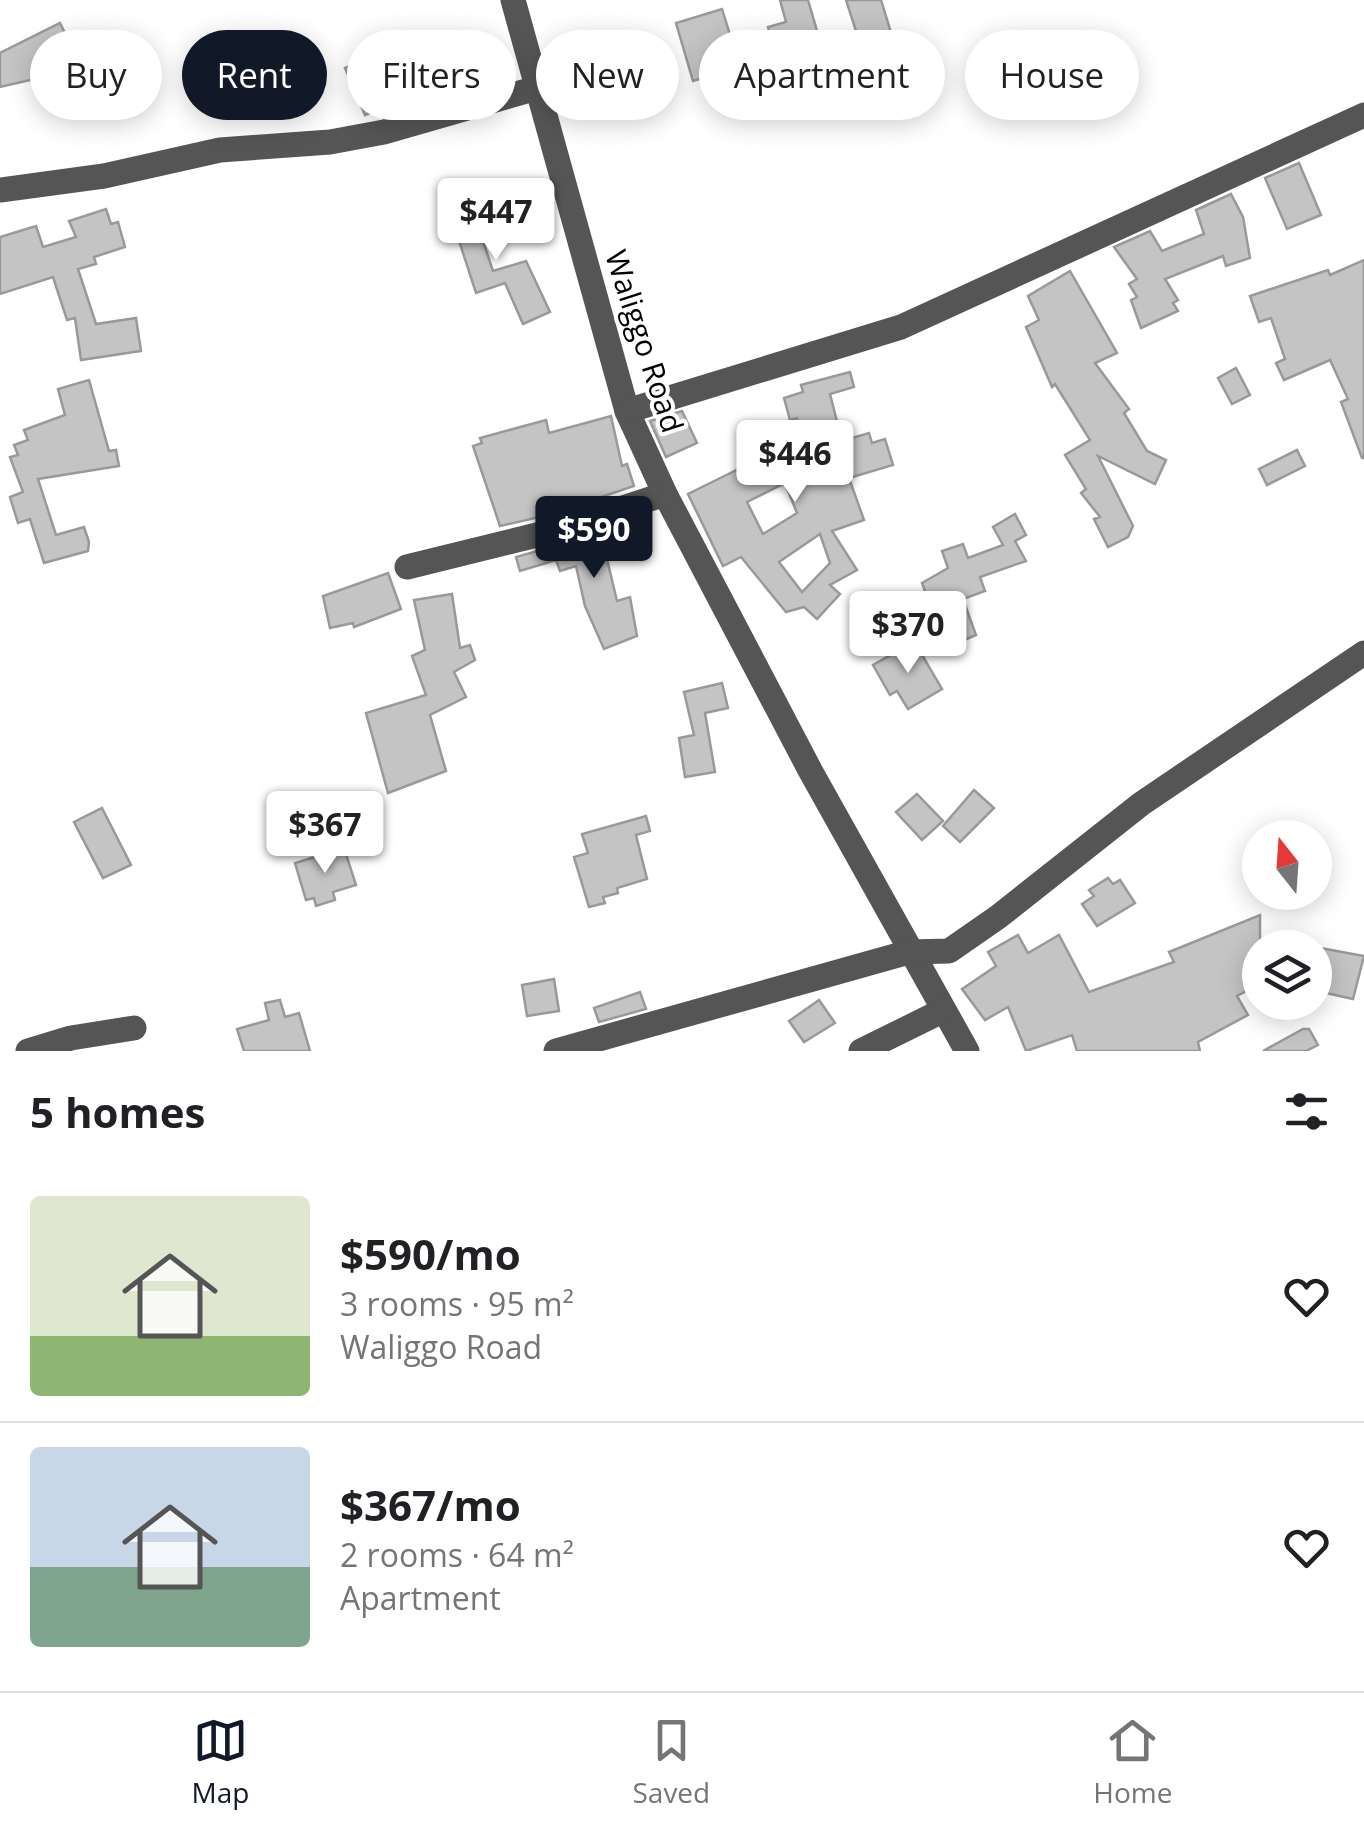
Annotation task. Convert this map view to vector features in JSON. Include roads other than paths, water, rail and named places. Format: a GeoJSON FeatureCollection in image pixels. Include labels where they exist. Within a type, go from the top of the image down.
{"type":"FeatureCollection","features":[{"type":"Feature","properties":{"kind":"street","name":"Waliggo Road"},"geometry":{"type":"LineString","coordinates":[[513,0],[536,88]]}},
{"type":"Feature","properties":{"kind":"street"},"geometry":{"type":"LineString","coordinates":[[0,190],[104,176],[220,150],[330,142],[536,88]]}},
{"type":"Feature","properties":{"kind":"street"},"geometry":{"type":"LineString","coordinates":[[627,410],[790,364],[902,326],[1364,115]]}},
{"type":"Feature","properties":{"kind":"street","name":"Waliggo Road"},"geometry":{"type":"LineString","coordinates":[[545,120],[627,410],[665,494],[909,952],[968,1051]]}},
{"type":"Feature","properties":{"kind":"street"},"geometry":{"type":"LineString","coordinates":[[407,567],[553,531],[665,494]]}},
{"type":"Feature","properties":{"kind":"street"},"geometry":{"type":"LineString","coordinates":[[556,1051],[909,952],[949,950],[998,917],[1141,804],[1364,653]]}},
{"type":"Feature","properties":{"kind":"street"},"geometry":{"type":"LineString","coordinates":[[860,1051],[942,1012]]}},
{"type":"Feature","properties":{"kind":"street"},"geometry":{"type":"LineString","coordinates":[[28,1051],[71,1038],[134,1028]]}}]}
